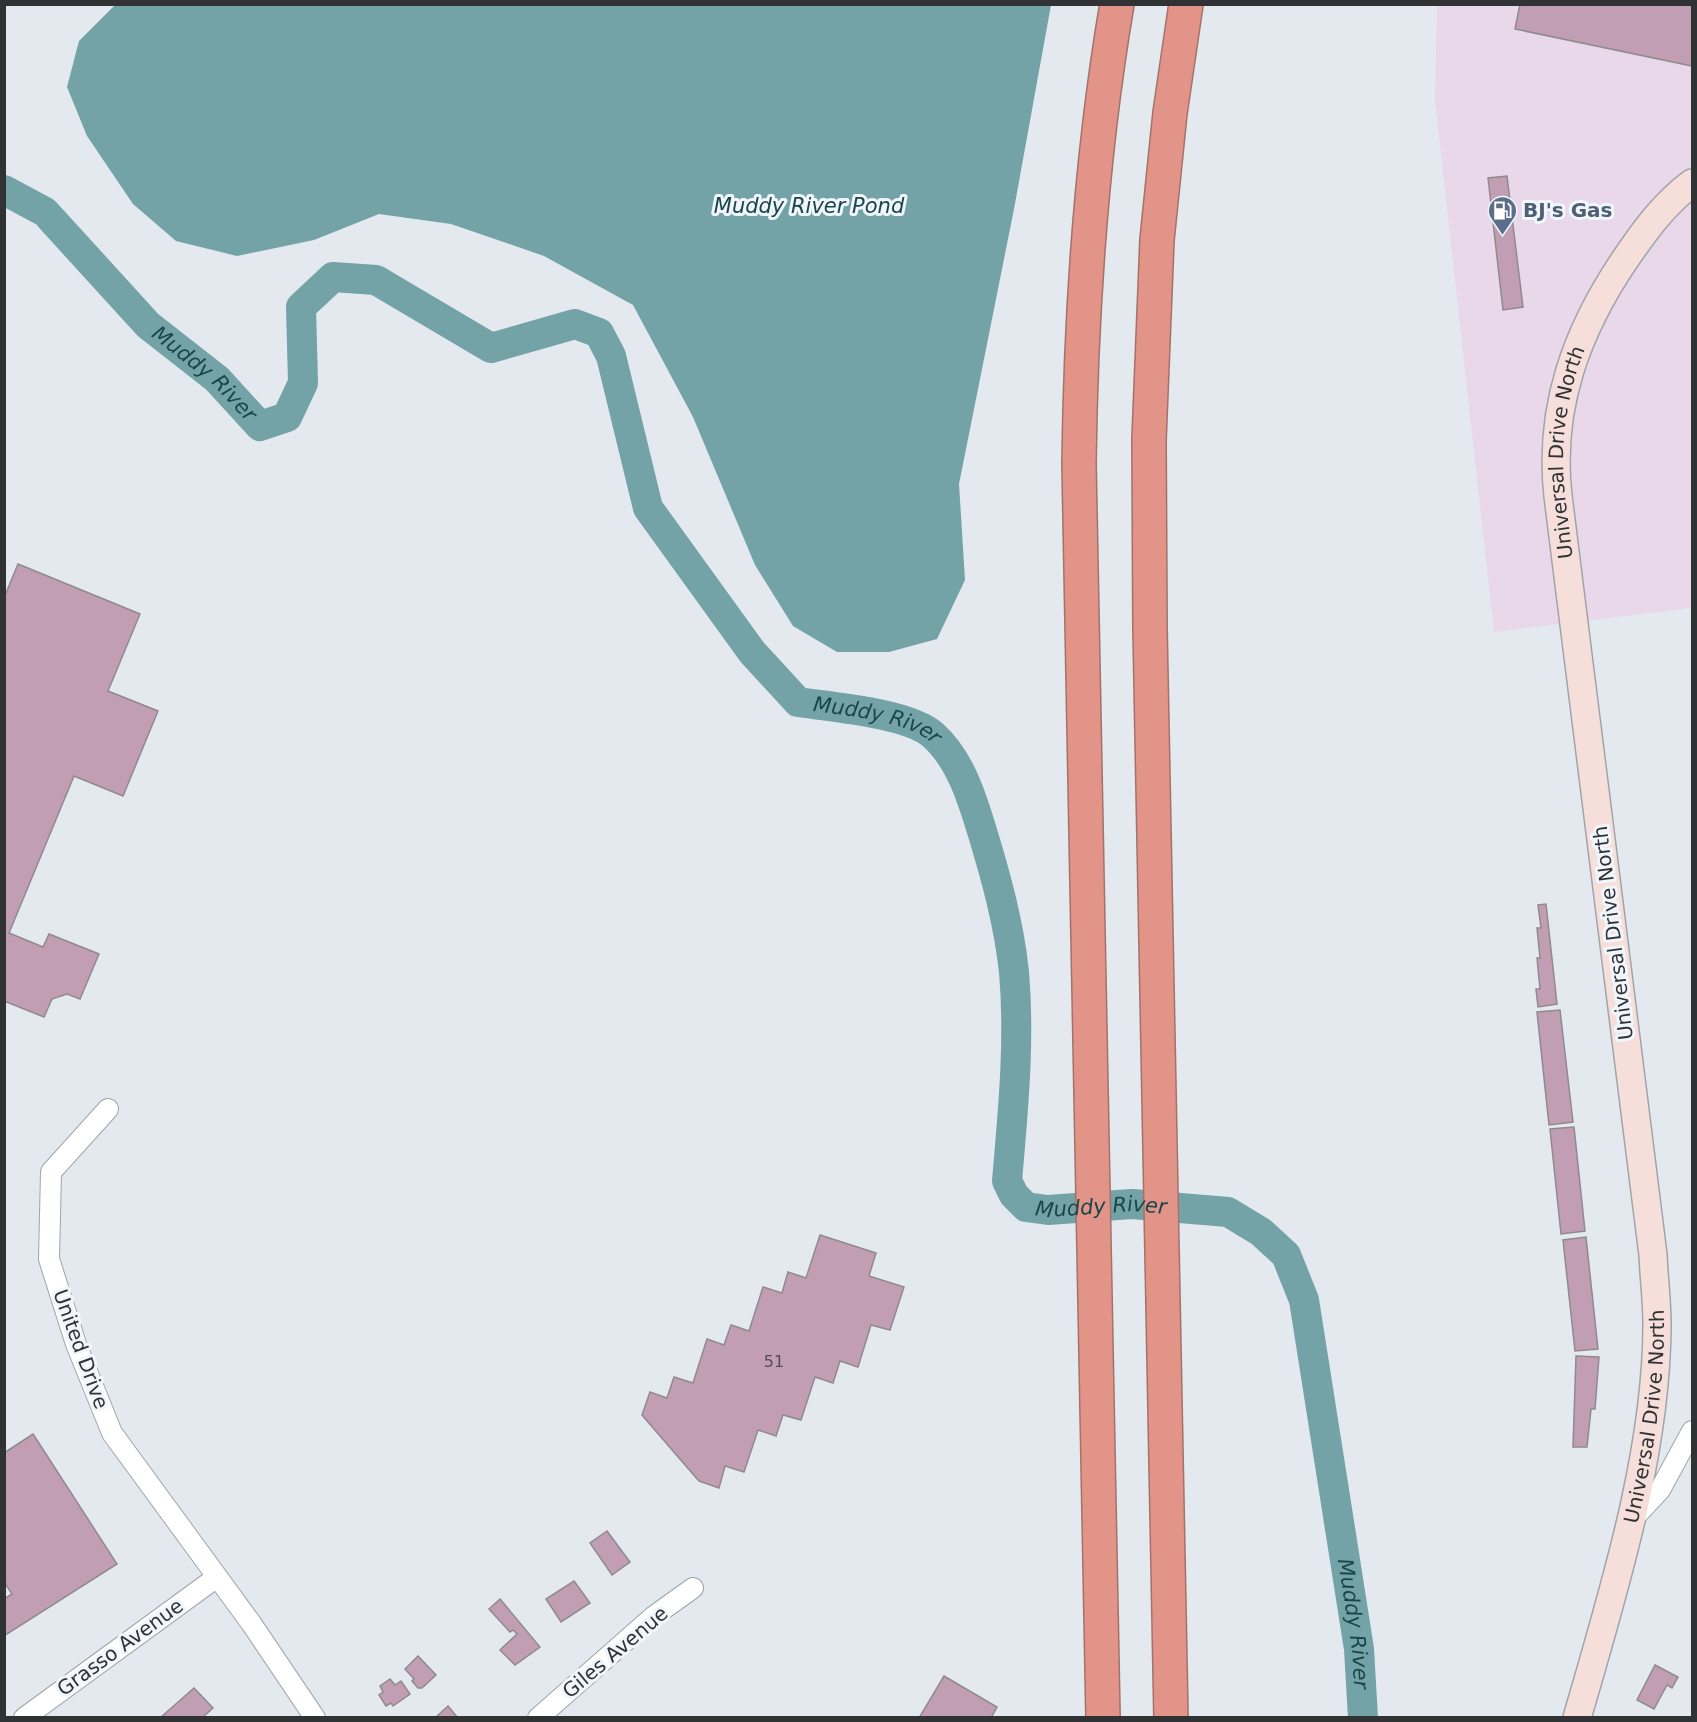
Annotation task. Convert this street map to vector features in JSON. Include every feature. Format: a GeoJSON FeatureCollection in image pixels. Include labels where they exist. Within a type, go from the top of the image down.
{"type":"FeatureCollection","features":[{"type":"Feature","properties":{"kind":"highway"},"geometry":{"type":"LineString","coordinates":[[1103,1718],[1080,579],[1080,388],[1086,267],[1094,176],[1117,4]]}},
{"type":"Feature","properties":{"kind":"highway"},"geometry":{"type":"LineString","coordinates":[[1171,1718],[1149,628],[1150,374],[1162,185],[1186,4]]}},
{"type":"Feature","properties":{"kind":"street","name":"Universal Drive North"},"geometry":{"type":"LineString","coordinates":[[1577,1718],[1609,1607],[1629,1523],[1650,1417],[1657,1324],[1653,1255],[1558,496],[1556,453],[1566,379],[1590,318],[1606,287],[1653,219],[1692,183]]}},
{"type":"Feature","properties":{"kind":"street","name":"United Drive"},"geometry":{"type":"LineString","coordinates":[[108,1109],[51,1172],[49,1259],[76,1344],[112,1433],[217,1577],[315,1718]]}},
{"type":"Feature","properties":{"kind":"street"},"geometry":{"type":"LineString","coordinates":[[1629,1523],[1660,1490],[1692,1431]]}},
{"type":"Feature","properties":{"kind":"street","name":"Grasso Avenue"},"geometry":{"type":"LineString","coordinates":[[24,1718],[217,1577]]}},
{"type":"Feature","properties":{"kind":"street","name":"Giles Avenue"},"geometry":{"type":"LineString","coordinates":[[538,1718],[654,1616],[693,1588]]}},
{"type":"Feature","properties":{"kind":"shaded area"},"geometry":{"type":"Polygon","coordinates":[[[1437,5],[1692,5],[1692,608],[1494,632],[1435,100],[1437,5]]]}},
{"type":"Feature","properties":{"kind":"water","name":"Muddy River Pond"},"geometry":{"type":"Polygon","coordinates":[[[115,5],[1051,5],[1014,209],[959,484],[965,580],[937,639],[889,652],[837,652],[793,626],[755,565],[693,417],[633,305],[544,256],[451,224],[379,214],[314,240],[237,256],[176,241],[133,204],[87,136],[67,87],[79,41],[115,5]]]}},
{"type":"Feature","properties":{"kind":"building"},"geometry":{"type":"Polygon","coordinates":[[[1520,4],[1692,4],[1692,66],[1515,29],[1520,4]]]}},
{"type":"Feature","properties":{"kind":"building"},"geometry":{"type":"Polygon","coordinates":[[[1507,176],[1523,307],[1503,310],[1488,178],[1507,176]]]}},
{"type":"Feature","properties":{"kind":"building"},"geometry":{"type":"Polygon","coordinates":[[[18,564],[140,614],[108,691],[158,711],[123,796],[74,776],[9,933],[43,947],[49,934],[99,954],[80,999],[67,994],[52,999],[44,1017],[4,1001],[4,598],[18,564]]]}},
{"type":"Feature","properties":{"kind":"building"},"geometry":{"type":"Polygon","coordinates":[[[1546,904],[1557,1004],[1538,1007],[1536,989],[1540,989],[1537,958],[1540,958],[1537,928],[1541,928],[1538,905],[1546,904]]]}},
{"type":"Feature","properties":{"kind":"building"},"geometry":{"type":"Polygon","coordinates":[[[1560,1010],[1573,1122],[1549,1125],[1537,1012],[1560,1010]]]}},
{"type":"Feature","properties":{"kind":"building"},"geometry":{"type":"Polygon","coordinates":[[[1574,1127],[1585,1231],[1561,1234],[1550,1129],[1574,1127]]]}},
{"type":"Feature","properties":{"kind":"building"},"geometry":{"type":"Polygon","coordinates":[[[820,1235],[876,1253],[869,1276],[904,1287],[890,1330],[871,1325],[858,1367],[840,1361],[833,1383],[815,1377],[801,1420],[783,1415],[776,1436],[758,1430],[744,1472],[725,1466],[719,1488],[699,1481],[642,1415],[650,1392],[667,1398],[674,1377],[693,1383],[707,1339],[724,1345],[731,1325],[749,1331],[763,1287],[782,1293],[788,1272],[806,1278],[820,1235]]]}},
{"type":"Feature","properties":{"kind":"building"},"geometry":{"type":"Polygon","coordinates":[[[1586,1237],[1598,1349],[1575,1351],[1563,1240],[1586,1237]]]}},
{"type":"Feature","properties":{"kind":"building"},"geometry":{"type":"Polygon","coordinates":[[[1576,1356],[1599,1357],[1595,1409],[1591,1409],[1587,1447],[1573,1447],[1576,1356]]]}},
{"type":"Feature","properties":{"kind":"building"},"geometry":{"type":"Polygon","coordinates":[[[33,1434],[117,1564],[4,1636],[4,1599],[12,1594],[4,1582],[4,1453],[33,1434]]]}},
{"type":"Feature","properties":{"kind":"building"},"geometry":{"type":"Polygon","coordinates":[[[607,1531],[630,1562],[612,1575],[590,1543],[607,1531]]]}},
{"type":"Feature","properties":{"kind":"building"},"geometry":{"type":"Polygon","coordinates":[[[574,1581],[590,1603],[561,1622],[546,1599],[574,1581]]]}},
{"type":"Feature","properties":{"kind":"building"},"geometry":{"type":"Polygon","coordinates":[[[500,1599],[540,1647],[515,1665],[500,1650],[517,1634],[513,1630],[510,1632],[489,1609],[500,1599]]]}},
{"type":"Feature","properties":{"kind":"building"},"geometry":{"type":"Polygon","coordinates":[[[418,1656],[436,1675],[422,1688],[418,1688],[405,1669],[418,1656]]]}},
{"type":"Feature","properties":{"kind":"building"},"geometry":{"type":"Polygon","coordinates":[[[1655,1665],[1678,1677],[1672,1688],[1667,1685],[1654,1709],[1637,1700],[1655,1665]]]}},
{"type":"Feature","properties":{"kind":"building"},"geometry":{"type":"Polygon","coordinates":[[[944,1676],[997,1707],[991,1718],[919,1718],[944,1676]]]}},
{"type":"Feature","properties":{"kind":"building"},"geometry":{"type":"Polygon","coordinates":[[[390,1679],[395,1685],[401,1681],[410,1694],[393,1706],[391,1703],[386,1706],[379,1695],[383,1692],[380,1686],[390,1679]]]}},
{"type":"Feature","properties":{"kind":"building"},"geometry":{"type":"Polygon","coordinates":[[[194,1688],[213,1708],[202,1718],[160,1718],[194,1688]]]}},
{"type":"Feature","properties":{"kind":"building"},"geometry":{"type":"Polygon","coordinates":[[[448,1706],[458,1718],[435,1718],[448,1706]]]}},
{"type":"Feature","properties":{"kind":"waterway","name":"Muddy River"},"geometry":{"type":"LineString","coordinates":[[4,190],[45,212],[148,325],[217,379],[260,426],[287,417],[303,383],[301,307],[333,277],[376,280],[491,348],[575,324],[599,333],[611,356],[648,508],[752,652],[798,702],[869,712],[921,727],[933,735],[951,755],[958,767],[978,818],[997,883],[1009,936],[1014,972],[1016,1050],[1007,1181],[1014,1195],[1026,1207],[1048,1210],[1132,1204],[1228,1212],[1261,1232],[1286,1255],[1304,1300],[1359,1649],[1363,1718]]}},
{"type":"Feature","properties":{"kind":"place","name":"BJ's Gas"},"geometry":{"type":"Point","coordinates":[1502,236]}}]}
